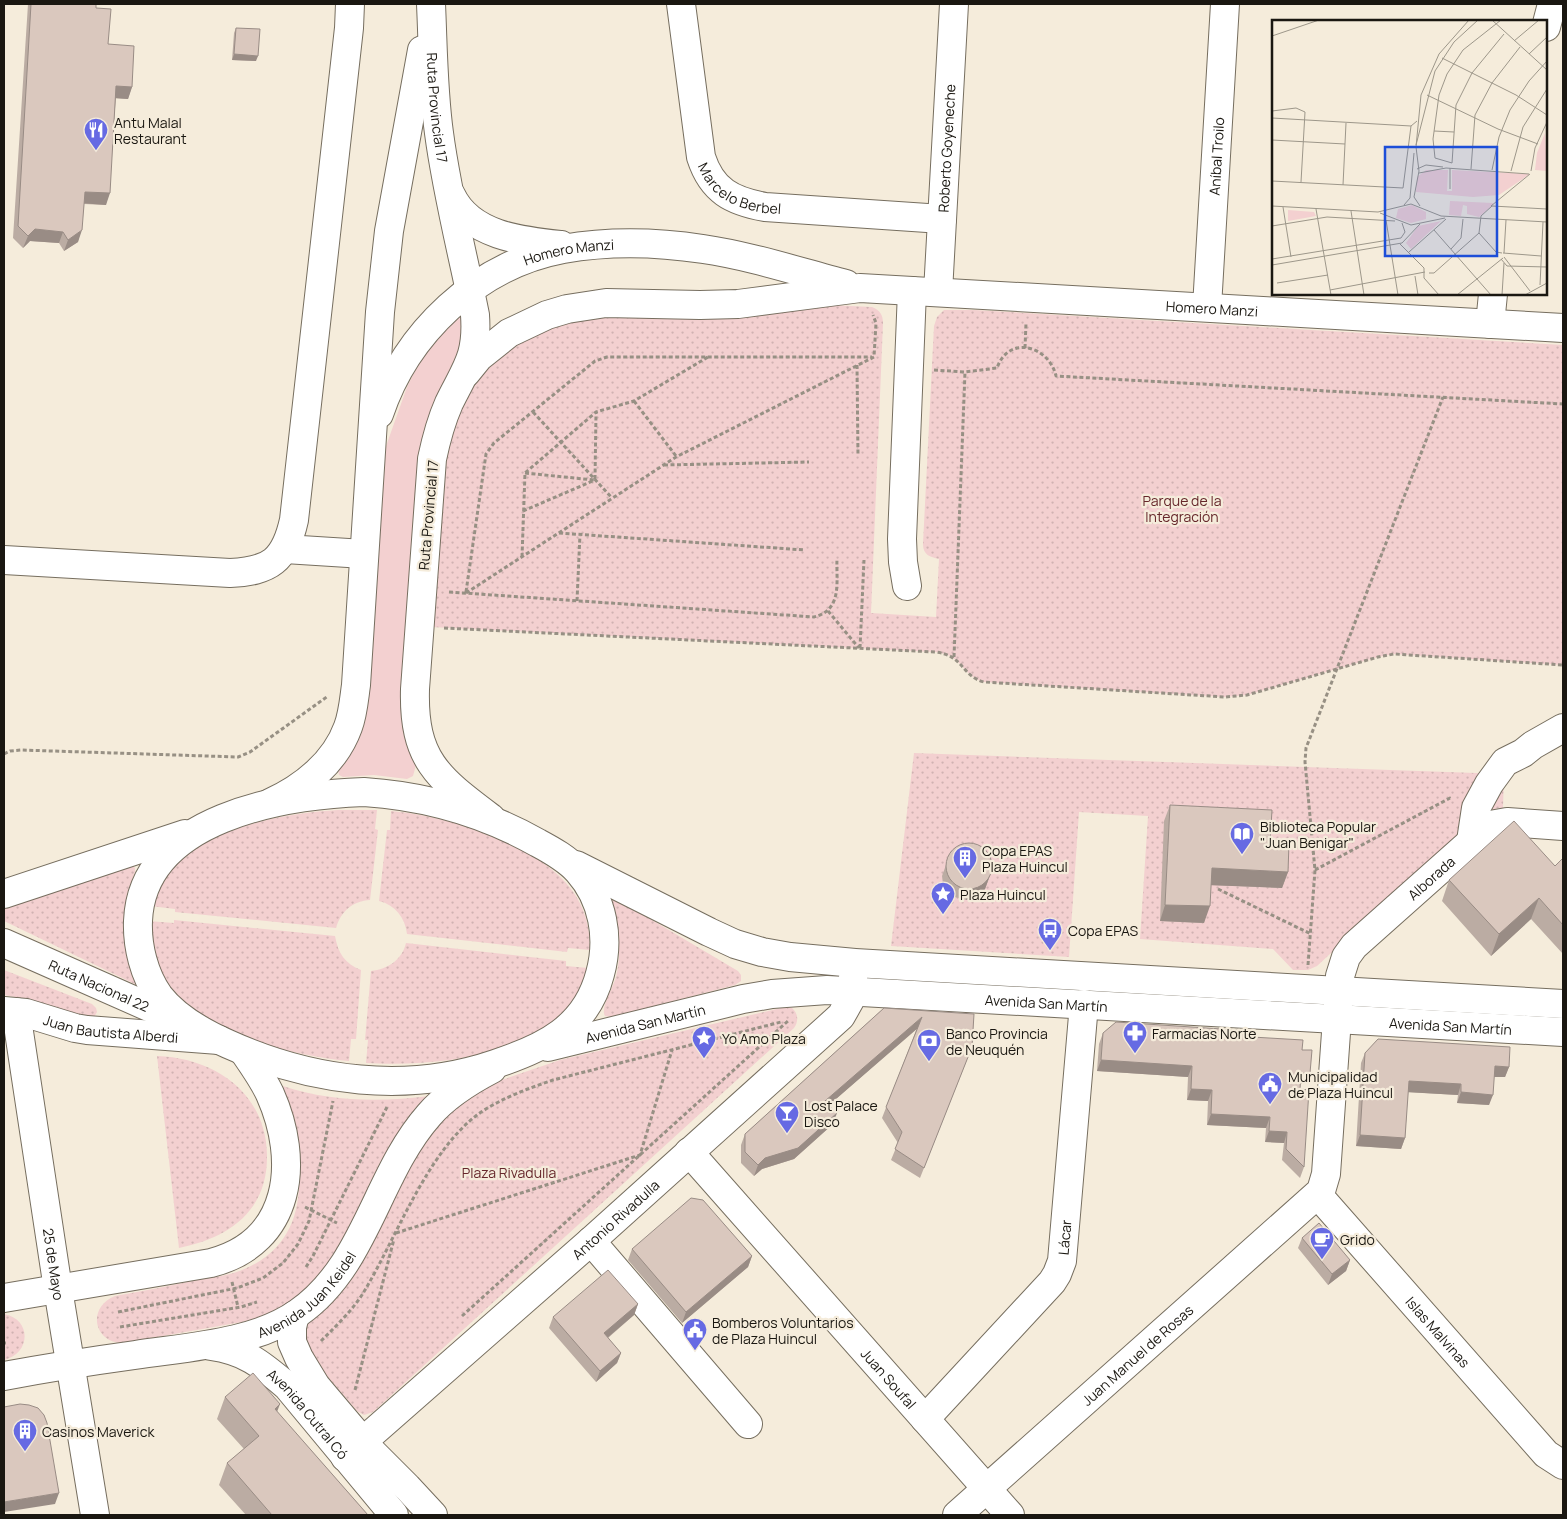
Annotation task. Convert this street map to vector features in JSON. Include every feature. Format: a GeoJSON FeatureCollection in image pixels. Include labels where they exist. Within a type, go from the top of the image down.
{"type":"FeatureCollection","features":[{"type":"Feature","properties":{"kind":"main road"},"geometry":{"type":"LineString","coordinates":[[4,560],[230,573],[262,568],[276,561],[285,549],[294,520],[347,46],[350,4]]}},
{"type":"Feature","properties":{"kind":"main road","name":"Ruta Provincial 17"},"geometry":{"type":"LineString","coordinates":[[430,4],[435,102],[448,187],[476,315],[476,345],[466,373],[449,403],[436,440],[432,459],[415,689],[416,719],[422,745],[435,769],[446,783],[499,824]]}},
{"type":"Feature","properties":{"kind":"main road","name":"Ruta Provincial 17"},"geometry":{"type":"LineString","coordinates":[[264,805],[283,797],[310,779],[333,755],[348,728],[352,714],[356,685],[377,342],[385,258],[430,4]]}},
{"type":"Feature","properties":{"kind":"main road","name":"Marcelo Berbel"},"geometry":{"type":"LineString","coordinates":[[681,4],[701,157],[710,180],[718,188],[739,200],[766,207],[942,219]]}},
{"type":"Feature","properties":{"kind":"main road","name":"Roberto Goyeneche"},"geometry":{"type":"LineString","coordinates":[[907,586],[902,539],[925,291],[942,219],[954,4]]}},
{"type":"Feature","properties":{"kind":"main road","name":"Aníbal Troilo"},"geometry":{"type":"LineString","coordinates":[[1207,307],[1225,4]]}},
{"type":"Feature","properties":{"kind":"main road"},"geometry":{"type":"LineString","coordinates":[[1547,23],[1552,4]]}},
{"type":"Feature","properties":{"kind":"main road"},"geometry":{"type":"LineString","coordinates":[[448,187],[460,209],[479,225],[490,230],[516,239],[580,246]]}},
{"type":"Feature","properties":{"kind":"main road","name":"Homero Manzi"},"geometry":{"type":"LineString","coordinates":[[371,446],[375,423],[405,360],[437,318],[470,289],[527,259],[561,249],[580,246],[637,244],[703,249],[744,257],[860,288]]}},
{"type":"Feature","properties":{"kind":"main road","name":"Homero Manzi"},"geometry":{"type":"LineString","coordinates":[[466,373],[479,356],[509,333],[547,315],[567,309],[606,303],[738,304],[860,288],[1563,328]]}},
{"type":"Feature","properties":{"kind":"main road"},"geometry":{"type":"LineString","coordinates":[[1490,324],[1493,295]]}},
{"type":"Feature","properties":{"kind":"main road"},"geometry":{"type":"LineString","coordinates":[[285,549],[364,554]]}},
{"type":"Feature","properties":{"kind":"main road"},"geometry":{"type":"LineString","coordinates":[[1471,841],[1476,808],[1489,784],[1505,762],[1563,728]]}},
{"type":"Feature","properties":{"kind":"main road"},"geometry":{"type":"LineString","coordinates":[[4,894],[196,830],[240,812],[264,805],[288,799],[340,793],[388,794],[443,805],[521,833],[566,860],[580,873],[592,890],[600,908],[604,929],[605,948],[596,989],[574,1022],[559,1036],[523,1055],[486,1067],[446,1076],[395,1081],[364,1081],[336,1078],[304,1071],[244,1052],[194,1027],[159,996],[149,980],[139,943],[138,908],[150,877],[171,851],[196,830]]}},
{"type":"Feature","properties":{"kind":"main road","name":"Alborada"},"geometry":{"type":"LineString","coordinates":[[1318,1195],[1324,1186],[1326,1174],[1338,991],[1341,969],[1346,956],[1354,946],[1490,825],[1501,822],[1563,826]]}},
{"type":"Feature","properties":{"kind":"main road","name":"Avenida San Martín"},"geometry":{"type":"LineString","coordinates":[[566,860],[735,944],[762,952],[790,957],[855,963],[1563,1004]]}},
{"type":"Feature","properties":{"kind":"main road","name":"Ruta Nacional 22"},"geometry":{"type":"LineString","coordinates":[[4,943],[194,1027]]}},
{"type":"Feature","properties":{"kind":"main road","name":"Antonio Rivadulla"},"geometry":{"type":"LineString","coordinates":[[354,1449],[591,1241],[841,1016],[850,1000],[855,963]]}},
{"type":"Feature","properties":{"kind":"main road","name":"Avenida San Martín"},"geometry":{"type":"LineString","coordinates":[[523,1055],[753,998],[799,991],[852,990],[1563,1032]]}},
{"type":"Feature","properties":{"kind":"main road","name":"Lácar"},"geometry":{"type":"LineString","coordinates":[[925,1420],[1052,1282],[1060,1268],[1084,1004]]}},
{"type":"Feature","properties":{"kind":"main road","name":"Juan Bautista Alberdi"},"geometry":{"type":"LineString","coordinates":[[10,1011],[35,1015],[87,1030],[219,1040]]}},
{"type":"Feature","properties":{"kind":"main road","name":"25 de Mayo"},"geometry":{"type":"LineString","coordinates":[[10,1011],[95,1515]]}},
{"type":"Feature","properties":{"kind":"main road"},"geometry":{"type":"LineString","coordinates":[[4,1298],[224,1260],[259,1239],[274,1216],[283,1195],[285,1172],[284,1146],[279,1120],[269,1094],[244,1052]]}},
{"type":"Feature","properties":{"kind":"main road","name":"Avenida Juan Keidel"},"geometry":{"type":"LineString","coordinates":[[4,1376],[240,1338],[270,1327],[294,1315],[323,1291],[342,1268],[404,1152],[428,1116],[462,1086],[523,1055]]}},
{"type":"Feature","properties":{"kind":"main road","name":"Juan Soufal"},"geometry":{"type":"LineString","coordinates":[[689,1152],[1010,1515]]}},
{"type":"Feature","properties":{"kind":"main road","name":"Islas Malvinas"},"geometry":{"type":"LineString","coordinates":[[1318,1195],[1546,1454],[1563,1466]]}},
{"type":"Feature","properties":{"kind":"main road","name":"Juan Manuel de Rosas"},"geometry":{"type":"LineString","coordinates":[[957,1515],[1318,1195]]}},
{"type":"Feature","properties":{"kind":"main road"},"geometry":{"type":"LineString","coordinates":[[591,1241],[748,1424]]}},
{"type":"Feature","properties":{"kind":"main road","name":"Avenida Cutral Có"},"geometry":{"type":"LineString","coordinates":[[294,1315],[292,1342],[298,1358],[394,1515]]}},
{"type":"Feature","properties":{"kind":"main road","name":"Avenida Cutral Có"},"geometry":{"type":"LineString","coordinates":[[202,1345],[237,1351],[267,1368],[354,1449],[407,1486],[433,1515]]}},
{"type":"Feature","properties":{"kind":"path"},"geometry":{"type":"LineString","coordinates":[[870,313],[876,323],[874,356]]}},
{"type":"Feature","properties":{"kind":"path"},"geometry":{"type":"LineString","coordinates":[[932,370],[965,372],[997,368],[1006,353],[1012,349],[1025,348],[1045,355],[1054,368],[1056,376],[1563,404]]}},
{"type":"Feature","properties":{"kind":"path"},"geometry":{"type":"LineString","coordinates":[[522,557],[524,473],[596,412],[634,401],[708,356]]}},
{"type":"Feature","properties":{"kind":"path"},"geometry":{"type":"LineString","coordinates":[[466,593],[486,454],[494,443],[596,361],[603,357],[874,356]]}},
{"type":"Feature","properties":{"kind":"path"},"geometry":{"type":"LineString","coordinates":[[466,593],[662,465],[874,356]]}},
{"type":"Feature","properties":{"kind":"path"},"geometry":{"type":"LineString","coordinates":[[857,366],[858,456]]}},
{"type":"Feature","properties":{"kind":"path"},"geometry":{"type":"LineString","coordinates":[[954,657],[965,372]]}},
{"type":"Feature","properties":{"kind":"path"},"geometry":{"type":"LineString","coordinates":[[1308,970],[1315,870],[1305,752],[1443,397]]}},
{"type":"Feature","properties":{"kind":"path"},"geometry":{"type":"LineString","coordinates":[[634,401],[676,457]]}},
{"type":"Feature","properties":{"kind":"path"},"geometry":{"type":"LineString","coordinates":[[533,412],[612,498]]}},
{"type":"Feature","properties":{"kind":"path"},"geometry":{"type":"LineString","coordinates":[[595,480],[596,412]]}},
{"type":"Feature","properties":{"kind":"path"},"geometry":{"type":"LineString","coordinates":[[662,465],[809,462]]}},
{"type":"Feature","properties":{"kind":"path"},"geometry":{"type":"LineString","coordinates":[[524,473],[595,480]]}},
{"type":"Feature","properties":{"kind":"path"},"geometry":{"type":"LineString","coordinates":[[523,511],[595,480]]}},
{"type":"Feature","properties":{"kind":"path"},"geometry":{"type":"LineString","coordinates":[[558,533],[805,550]]}},
{"type":"Feature","properties":{"kind":"path"},"geometry":{"type":"LineString","coordinates":[[577,601],[580,534]]}},
{"type":"Feature","properties":{"kind":"path"},"geometry":{"type":"LineString","coordinates":[[447,592],[806,617],[822,615],[828,611],[835,599],[837,558]]}},
{"type":"Feature","properties":{"kind":"path"},"geometry":{"type":"LineString","coordinates":[[860,648],[864,560]]}},
{"type":"Feature","properties":{"kind":"path"},"geometry":{"type":"LineString","coordinates":[[828,611],[860,648]]}},
{"type":"Feature","properties":{"kind":"path"},"geometry":{"type":"LineString","coordinates":[[436,627],[934,652],[954,657],[977,681],[1225,697],[1247,695],[1394,654],[1563,665]]}},
{"type":"Feature","properties":{"kind":"path"},"geometry":{"type":"LineString","coordinates":[[4,754],[10,751],[22,750],[238,757],[250,752],[326,696],[332,695]]}},
{"type":"Feature","properties":{"kind":"path"},"geometry":{"type":"LineString","coordinates":[[1315,870],[1450,798],[1458,803]]}},
{"type":"Feature","properties":{"kind":"path"},"geometry":{"type":"LineString","coordinates":[[1218,880],[1218,889]]}},
{"type":"Feature","properties":{"kind":"path"},"geometry":{"type":"LineString","coordinates":[[1212,889],[1218,889],[1311,934]]}},
{"type":"Feature","properties":{"kind":"path"},"geometry":{"type":"LineString","coordinates":[[315,1347],[346,1316],[360,1298],[426,1177],[466,1125],[478,1115],[513,1096],[553,1080],[797,1018]]}},
{"type":"Feature","properties":{"kind":"path"},"geometry":{"type":"LineString","coordinates":[[460,1318],[789,1020]]}},
{"type":"Feature","properties":{"kind":"path"},"geometry":{"type":"LineString","coordinates":[[640,1155],[672,1050]]}},
{"type":"Feature","properties":{"kind":"path"},"geometry":{"type":"LineString","coordinates":[[396,1232],[640,1155]]}},
{"type":"Feature","properties":{"kind":"path"},"geometry":{"type":"LineString","coordinates":[[297,1204],[340,1224]]}},
{"type":"Feature","properties":{"kind":"path"},"geometry":{"type":"LineString","coordinates":[[355,1391],[396,1232]]}},
{"type":"Feature","properties":{"kind":"path"},"geometry":{"type":"LineString","coordinates":[[230,1274],[240,1315]]}},
{"type":"Feature","properties":{"kind":"green space","name":"Parque de la Integración"},"geometry":{"type":"Polygon","coordinates":[[[807,304],[872,307],[882,315],[871,613],[936,617],[939,559],[928,555],[924,551],[923,544],[934,326],[937,317],[944,310],[974,310],[1563,345],[1563,665],[1394,654],[1247,695],[1225,697],[984,682],[976,679],[952,657],[935,652],[431,627],[446,446],[465,399],[483,373],[495,360],[524,338],[577,318],[807,304]]]}},
{"type":"Feature","properties":{"kind":"green space"},"geometry":{"type":"Polygon","coordinates":[[[462,310],[465,338],[417,472],[402,710],[404,736],[416,765],[413,776],[407,779],[374,775],[343,777],[339,775],[338,769],[367,707],[380,485],[385,449],[407,387],[417,367],[432,345],[462,310]]]}},
{"type":"Feature","properties":{"kind":"green space"},"geometry":{"type":"Polygon","coordinates":[[[914,753],[1504,774],[1503,808],[1492,810],[1476,819],[1317,966],[1308,970],[1293,970],[1273,949],[1140,939],[1148,816],[1079,812],[1069,957],[891,946],[914,753]]]}},
{"type":"Feature","properties":{"kind":"green space"},"geometry":{"type":"Polygon","coordinates":[[[338,810],[377,810],[375,829],[378,830],[370,900],[358,902],[348,908],[336,928],[175,912],[175,909],[150,906],[162,881],[180,861],[202,845],[228,832],[255,823],[284,816],[338,810]]]}},
{"type":"Feature","properties":{"kind":"green space"},"geometry":{"type":"Polygon","coordinates":[[[391,811],[464,825],[513,845],[536,858],[555,872],[576,896],[586,918],[590,950],[568,948],[567,952],[407,934],[404,922],[398,913],[390,905],[379,901],[387,830],[390,830],[391,811]]]}},
{"type":"Feature","properties":{"kind":"green space"},"geometry":{"type":"Polygon","coordinates":[[[132,865],[135,868],[135,872],[127,894],[125,928],[141,987],[4,921],[4,908],[6,907],[132,865]]]}},
{"type":"Feature","properties":{"kind":"green space"},"geometry":{"type":"Polygon","coordinates":[[[608,894],[738,971],[741,975],[741,981],[735,985],[612,1017],[605,1016],[604,1008],[616,977],[619,956],[618,935],[608,894]]]}},
{"type":"Feature","properties":{"kind":"green space"},"geometry":{"type":"Polygon","coordinates":[[[174,920],[335,936],[343,957],[355,968],[361,970],[356,1039],[351,1039],[349,1061],[301,1054],[249,1039],[201,1016],[181,1001],[162,976],[154,953],[148,921],[174,923],[174,920]]]}},
{"type":"Feature","properties":{"kind":"green space"},"geometry":{"type":"Polygon","coordinates":[[[406,943],[566,961],[566,966],[588,968],[578,995],[568,1009],[549,1026],[526,1039],[500,1049],[445,1061],[391,1064],[366,1063],[368,1040],[365,1040],[371,971],[388,966],[398,959],[406,943]]]}},
{"type":"Feature","properties":{"kind":"green space"},"geometry":{"type":"Polygon","coordinates":[[[4,970],[92,1004],[97,1012],[94,1017],[86,1018],[31,1000],[4,995],[4,970]]]}},
{"type":"Feature","properties":{"kind":"green space","name":"Plaza Rivadulla"},"geometry":{"type":"Polygon","coordinates":[[[785,1007],[792,1008],[796,1012],[797,1020],[794,1028],[373,1412],[364,1415],[357,1411],[302,1347],[302,1327],[336,1298],[351,1279],[424,1141],[454,1107],[493,1083],[560,1060],[785,1007]]]}},
{"type":"Feature","properties":{"kind":"green space"},"geometry":{"type":"Polygon","coordinates":[[[157,1056],[178,1058],[199,1064],[217,1072],[233,1083],[247,1097],[258,1114],[264,1133],[267,1155],[266,1175],[261,1192],[253,1206],[242,1219],[214,1237],[179,1248],[157,1056]]]}},
{"type":"Feature","properties":{"kind":"green space"},"geometry":{"type":"Polygon","coordinates":[[[283,1086],[337,1098],[374,1100],[430,1096],[333,1256],[317,1277],[299,1295],[279,1310],[242,1322],[123,1343],[105,1337],[97,1324],[97,1316],[100,1308],[106,1301],[115,1296],[237,1272],[267,1256],[285,1237],[295,1215],[299,1190],[299,1164],[295,1137],[283,1086]]]}},
{"type":"Feature","properties":{"kind":"green space"},"geometry":{"type":"Polygon","coordinates":[[[4,1314],[20,1322],[25,1337],[19,1351],[13,1357],[4,1360],[4,1314]]]}},
{"type":"Feature","properties":{"kind":"building"},"geometry":{"type":"Polygon","coordinates":[[[31,4],[96,4],[96,8],[111,9],[108,44],[134,46],[132,87],[116,86],[110,193],[85,192],[82,230],[68,240],[63,232],[35,229],[28,236],[18,226],[31,4]]]}},
{"type":"Feature","properties":{"kind":"building"},"geometry":{"type":"Polygon","coordinates":[[[236,28],[260,29],[258,56],[234,54],[236,28]]]}},
{"type":"Feature","properties":{"kind":"building"},"geometry":{"type":"Polygon","coordinates":[[[1170,805],[1272,810],[1270,842],[1289,843],[1288,872],[1212,868],[1210,906],[1165,905],[1170,805]]]}},
{"type":"Feature","properties":{"kind":"building"},"geometry":{"type":"Polygon","coordinates":[[[1514,821],[1555,866],[1563,858],[1563,925],[1539,898],[1499,934],[1449,880],[1514,821]]]}},
{"type":"Feature","properties":{"kind":"building","name":"Copa EPAS Plaza Huincul"},"geometry":{"type":"Polygon","coordinates":[[[969,843],[982,847],[988,853],[992,866],[988,879],[982,885],[969,889],[956,885],[950,879],[946,866],[950,853],[956,847],[969,843]]]}},
{"type":"Feature","properties":{"kind":"building"},"geometry":{"type":"Polygon","coordinates":[[[884,1008],[974,1014],[972,1047],[924,1168],[895,1149],[902,1132],[886,1107],[922,1017],[825,1101],[837,1113],[798,1148],[765,1158],[758,1165],[745,1152],[745,1134],[884,1008]]]}},
{"type":"Feature","properties":{"kind":"building"},"geometry":{"type":"Polygon","coordinates":[[[1116,1022],[1252,1031],[1252,1037],[1303,1040],[1302,1050],[1312,1050],[1310,1073],[1301,1073],[1300,1089],[1309,1090],[1304,1167],[1286,1149],[1287,1132],[1269,1131],[1270,1117],[1211,1114],[1212,1090],[1191,1089],[1192,1066],[1101,1060],[1103,1033],[1116,1022]]]}},
{"type":"Feature","properties":{"kind":"building"},"geometry":{"type":"Polygon","coordinates":[[[1378,1039],[1510,1047],[1509,1067],[1495,1066],[1493,1095],[1461,1092],[1461,1084],[1409,1081],[1405,1138],[1360,1135],[1365,1053],[1378,1039]]]}},
{"type":"Feature","properties":{"kind":"building"},"geometry":{"type":"Polygon","coordinates":[[[691,1198],[703,1200],[752,1256],[686,1312],[632,1249],[691,1198]]]}},
{"type":"Feature","properties":{"kind":"building"},"geometry":{"type":"Polygon","coordinates":[[[1319,1223],[1350,1260],[1332,1274],[1302,1238],[1319,1223]]]}},
{"type":"Feature","properties":{"kind":"building"},"geometry":{"type":"Polygon","coordinates":[[[608,1270],[638,1304],[604,1333],[621,1353],[600,1371],[553,1317],[608,1270]]]}},
{"type":"Feature","properties":{"kind":"building"},"geometry":{"type":"Polygon","coordinates":[[[253,1373],[280,1404],[275,1409],[368,1515],[272,1515],[227,1463],[259,1436],[225,1397],[253,1373]]]}},
{"type":"Feature","properties":{"kind":"building","name":"Casinos Maverick"},"geometry":{"type":"Polygon","coordinates":[[[20,1404],[38,1408],[44,1415],[59,1493],[4,1502],[4,1407],[20,1404]]]}},
{"type":"Feature","properties":{"kind":"place","name":"Antu Malal Restaurant"},"geometry":{"type":"Point","coordinates":[96,151]}},
{"type":"Feature","properties":{"kind":"place","name":"Biblioteca Popular \"Juan Benigar\""},"geometry":{"type":"Point","coordinates":[1242,855]}},
{"type":"Feature","properties":{"kind":"place","name":"Copa EPAS Plaza Huincul"},"geometry":{"type":"Point","coordinates":[965,879]}},
{"type":"Feature","properties":{"kind":"place","name":"Plaza Huincul"},"geometry":{"type":"Point","coordinates":[943,915]}},
{"type":"Feature","properties":{"kind":"place","name":"Copa EPAS"},"geometry":{"type":"Point","coordinates":[1050,951]}},
{"type":"Feature","properties":{"kind":"place","name":"Farmacias Norte"},"geometry":{"type":"Point","coordinates":[1135,1054]}},
{"type":"Feature","properties":{"kind":"place","name":"Yo Amo Plaza"},"geometry":{"type":"Point","coordinates":[704,1059]}},
{"type":"Feature","properties":{"kind":"place","name":"Banco Provincia de Neuquén"},"geometry":{"type":"Point","coordinates":[929,1062]}},
{"type":"Feature","properties":{"kind":"place","name":"Municipalidad de Plaza Huincul"},"geometry":{"type":"Point","coordinates":[1270,1105]}},
{"type":"Feature","properties":{"kind":"place","name":"Lost Palace Disco"},"geometry":{"type":"Point","coordinates":[787,1134]}},
{"type":"Feature","properties":{"kind":"place","name":"Grido"},"geometry":{"type":"Point","coordinates":[1322,1260]}},
{"type":"Feature","properties":{"kind":"place","name":"Bomberos Voluntarios de Plaza Huincul"},"geometry":{"type":"Point","coordinates":[695,1351]}},
{"type":"Feature","properties":{"kind":"place","name":"Casinos Maverick"},"geometry":{"type":"Point","coordinates":[25,1452]}}]}
